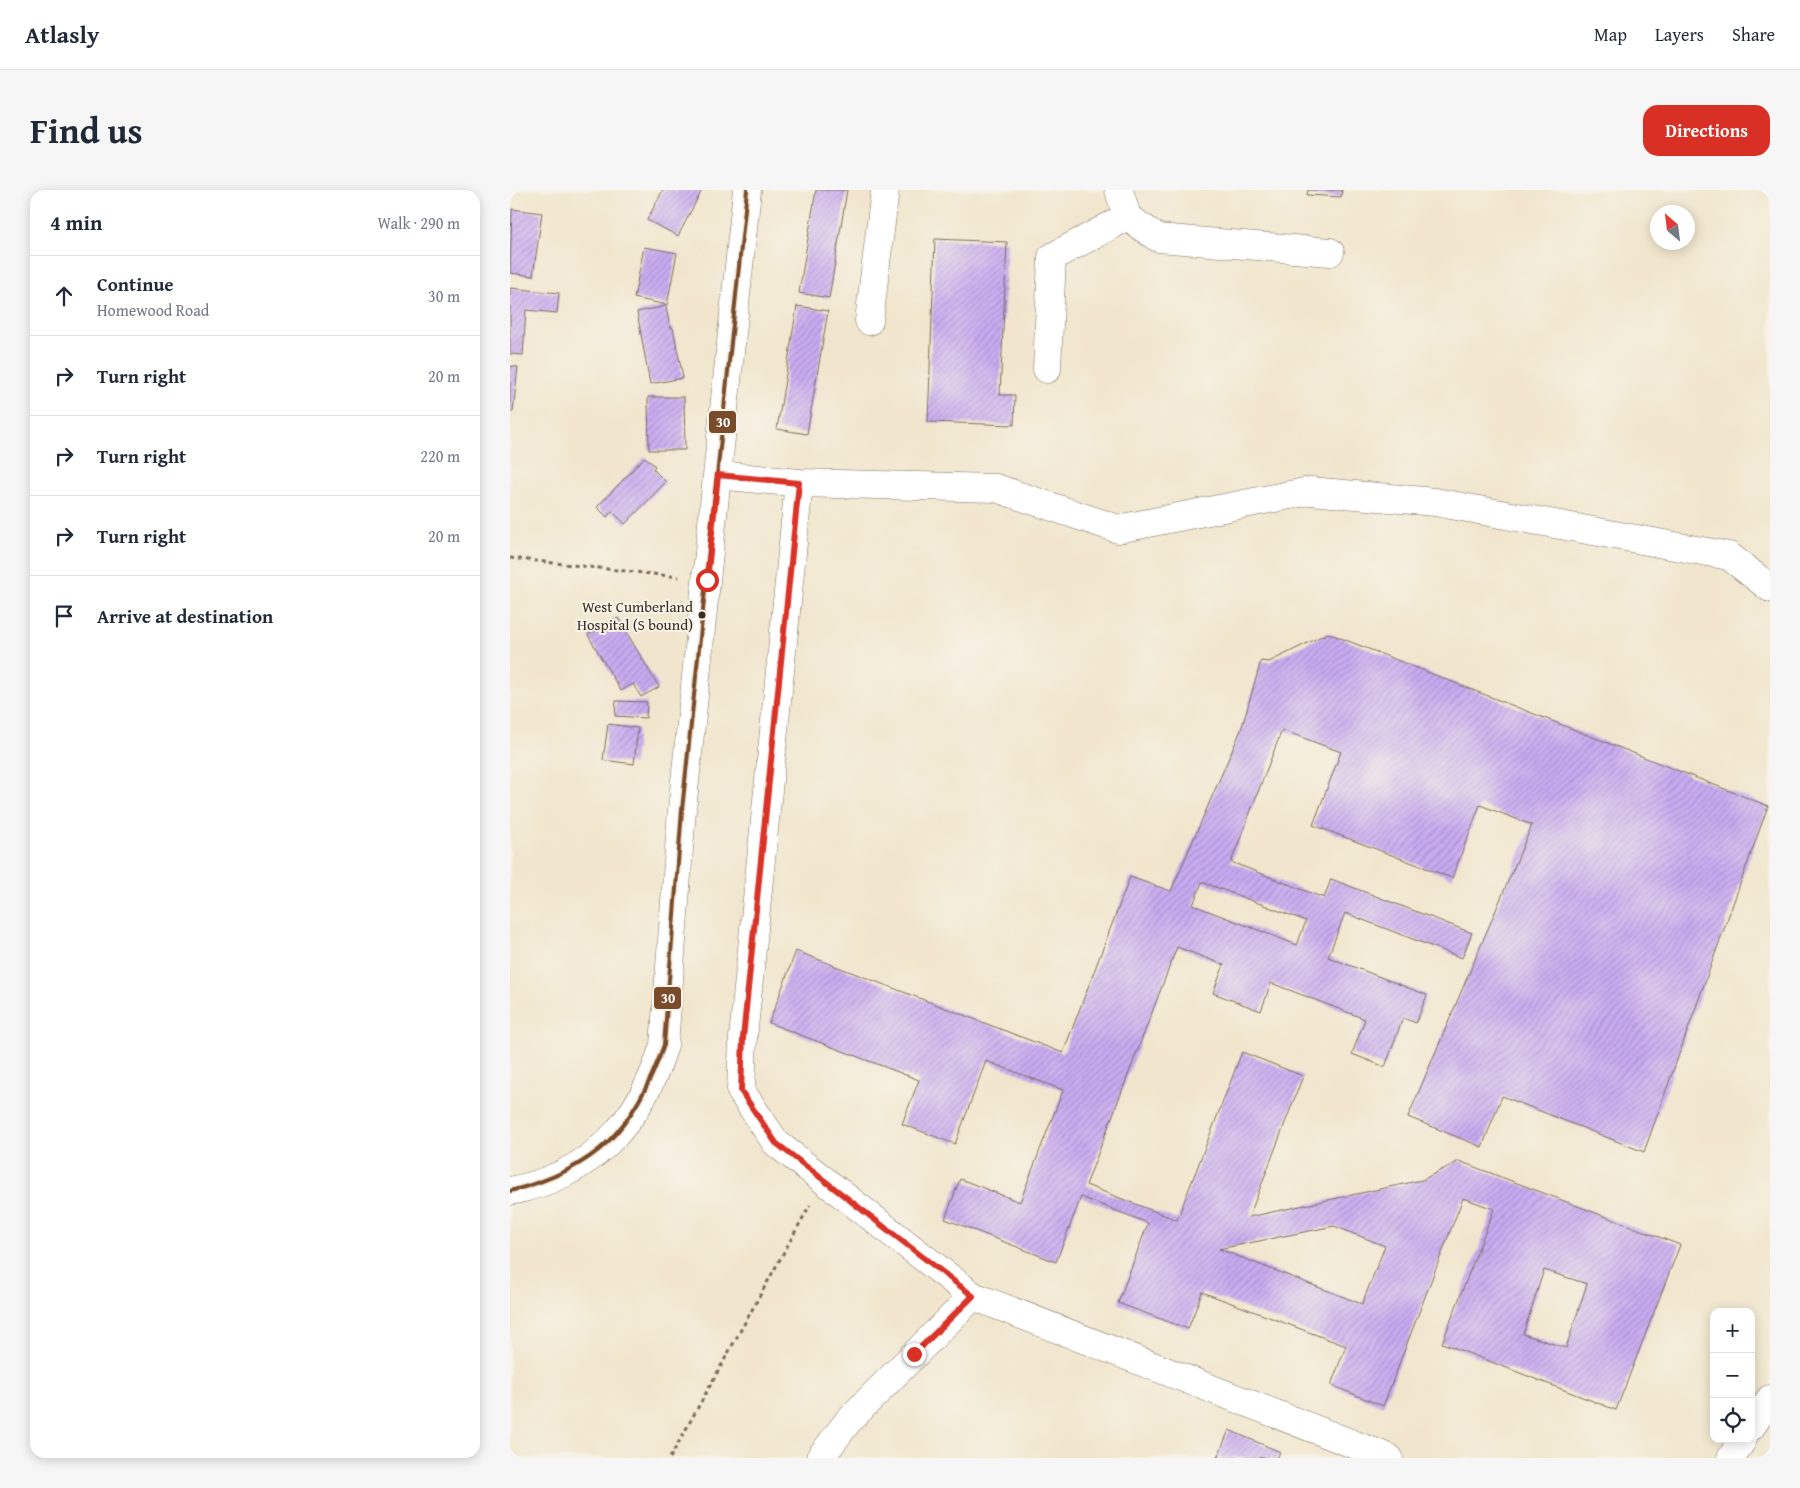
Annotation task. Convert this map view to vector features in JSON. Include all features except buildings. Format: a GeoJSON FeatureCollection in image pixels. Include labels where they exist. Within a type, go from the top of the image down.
{"type":"FeatureCollection","features":[{"type":"Feature","properties":{"kind":"street"},"geometry":{"type":"LineString","coordinates":[[510,1191],[549,1180],[572,1169],[614,1137],[631,1116],[645,1094],[657,1071],[664,1045],[682,810],[748,190]]}},
{"type":"Feature","properties":{"kind":"street"},"geometry":{"type":"LineString","coordinates":[[869,321],[885,190]]}},
{"type":"Feature","properties":{"kind":"street"},"geometry":{"type":"LineString","coordinates":[[1119,190],[1127,216],[1158,238],[1330,252]]}},
{"type":"Feature","properties":{"kind":"street"},"geometry":{"type":"LineString","coordinates":[[1047,369],[1052,257],[1127,216]]}},
{"type":"Feature","properties":{"kind":"street"},"geometry":{"type":"LineString","coordinates":[[718,475],[799,483],[996,488],[1118,529],[1310,491],[1435,502],[1729,556],[1770,588]]}},
{"type":"Feature","properties":{"kind":"street"},"geometry":{"type":"LineString","coordinates":[[799,483],[743,1038],[741,1091],[776,1143],[973,1296],[1389,1458]]}},
{"type":"Feature","properties":{"kind":"street"},"geometry":{"type":"LineString","coordinates":[[820,1458],[849,1420],[973,1296]]}},
{"type":"Feature","properties":{"kind":"street"},"geometry":{"type":"LineString","coordinates":[[1755,1421],[1770,1399]]}},
{"type":"Feature","properties":{"kind":"street"},"geometry":{"type":"LineString","coordinates":[[1731,1458],[1740,1443]]}},
{"type":"Feature","properties":{"kind":"path"},"geometry":{"type":"LineString","coordinates":[[510,558],[707,580]]}},
{"type":"Feature","properties":{"kind":"path"},"geometry":{"type":"LineString","coordinates":[[670,1458],[823,1180]]}},
{"type":"Feature","properties":{"kind":"transit line","name":"30"},"geometry":{"type":"LineString","coordinates":[[510,1191],[567,1171],[589,1157],[608,1141],[625,1122],[640,1100],[664,1045],[682,810],[747,190]]}},
{"type":"Feature","properties":{"kind":"place","name":"West Cumberland Hospital (S bound)"},"geometry":{"type":"Point","coordinates":[702,615]}},
{"type":"Feature","properties":{"kind":"route"},"geometry":{"type":"LineString","coordinates":[[707,580],[718,475],[799,483],[743,1038],[741,1091],[776,1143],[973,1296],[914,1354]]}}]}
